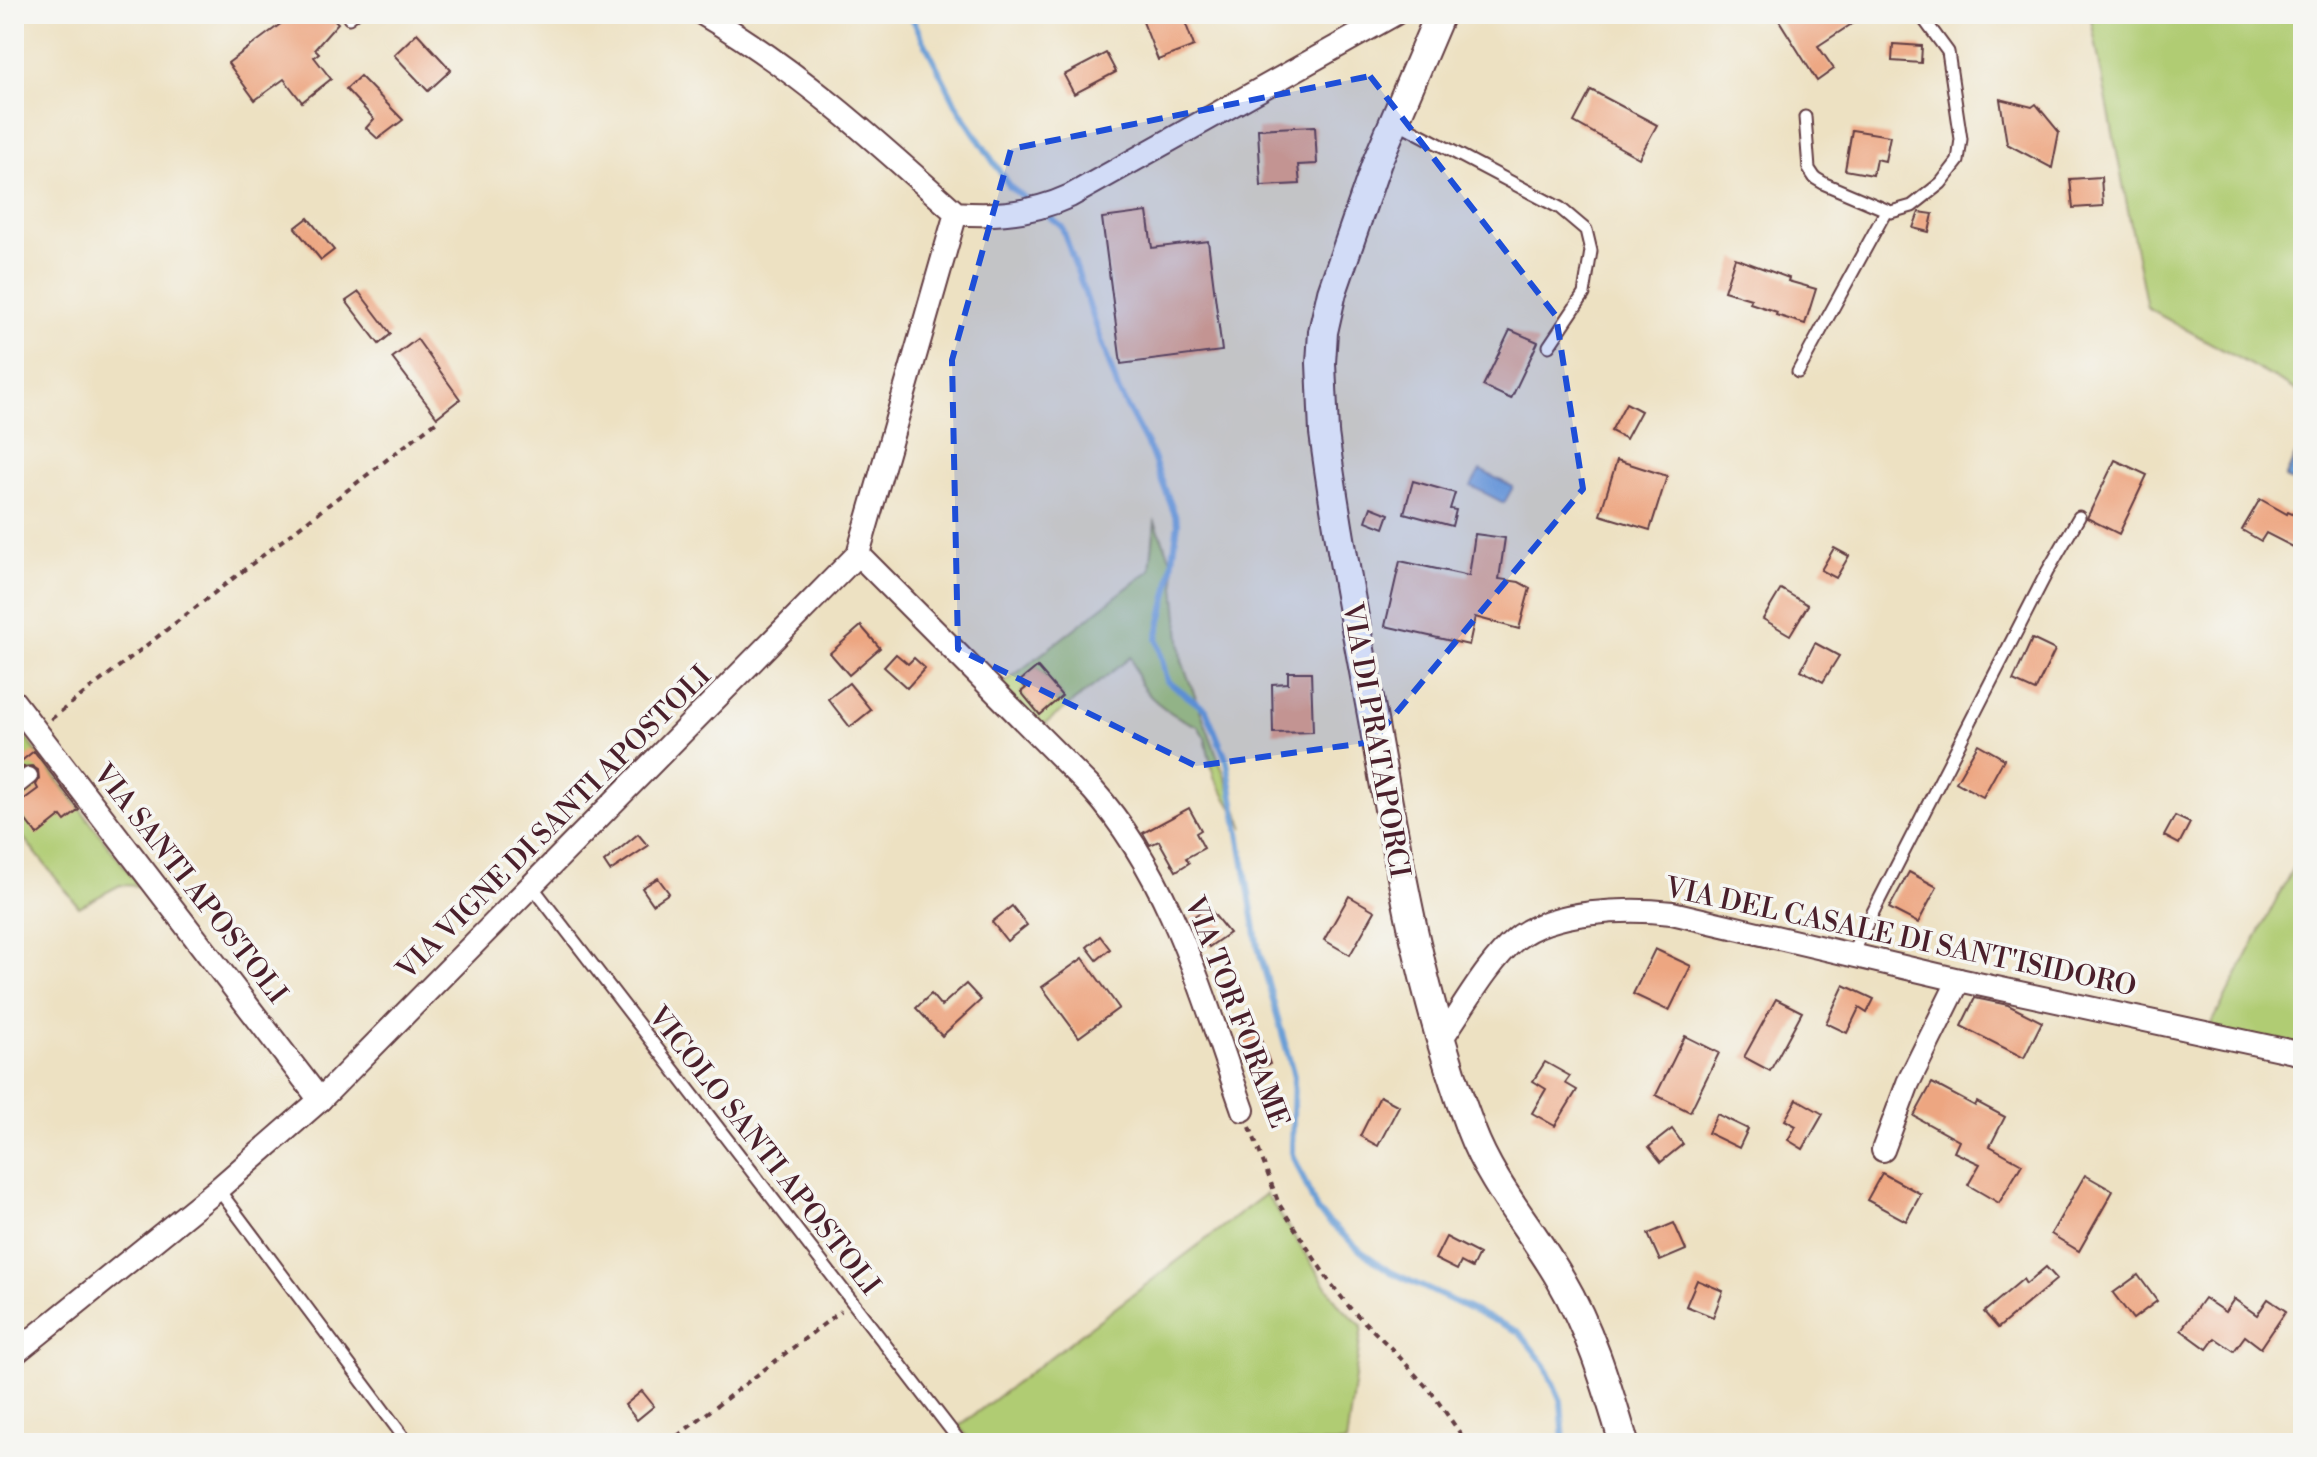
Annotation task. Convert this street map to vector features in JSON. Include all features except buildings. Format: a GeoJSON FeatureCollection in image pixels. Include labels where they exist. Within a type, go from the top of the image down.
{"type":"FeatureCollection","features":[{"type":"Feature","properties":{"kind":"street"},"geometry":{"type":"LineString","coordinates":[[703,14],[809,84],[956,213],[996,215],[1024,212],[1070,196],[1395,14]]}},
{"type":"Feature","properties":{"kind":"street","name":"VIA DI PRATAPORCI"},"geometry":{"type":"LineString","coordinates":[[1440,14],[1377,162],[1332,292],[1323,340],[1321,399],[1330,473],[1400,868],[1419,958],[1442,1038],[1467,1120],[1485,1163],[1560,1277],[1578,1311],[1604,1377],[1624,1443]]}},
{"type":"Feature","properties":{"kind":"street","name":"VIA VIGNE DI SANTI APOSTOLI"},"geometry":{"type":"LineString","coordinates":[[14,1354],[218,1189],[320,1100],[858,554],[956,213]]}},
{"type":"Feature","properties":{"kind":"street","name":"VIA TOR FORAME"},"geometry":{"type":"LineString","coordinates":[[858,554],[1092,789],[1119,822],[1173,916],[1243,1110]]}},
{"type":"Feature","properties":{"kind":"street","name":"VIA SANTI APOSTOLI"},"geometry":{"type":"LineString","coordinates":[[14,702],[320,1100]]}},
{"type":"Feature","properties":{"kind":"street","name":"VIA DEL CASALE DI SANT'ISIDORO"},"geometry":{"type":"LineString","coordinates":[[1442,1038],[1505,949],[1524,932],[1559,920],[1621,911],[1672,913],[1959,980],[2303,1054]]}},
{"type":"Feature","properties":{"kind":"street"},"geometry":{"type":"LineString","coordinates":[[1883,1150],[1908,1083],[1959,980]]}},
{"type":"Feature","properties":{"kind":"lane"},"geometry":{"type":"LineString","coordinates":[[1805,117],[1807,158],[1812,175],[1825,184],[1886,211],[1905,210],[1941,183],[1958,161],[1961,147],[1948,52],[1920,14]]}},
{"type":"Feature","properties":{"kind":"lane"},"geometry":{"type":"LineString","coordinates":[[1395,121],[1560,208],[1586,230],[1591,251],[1584,294],[1549,346]]}},
{"type":"Feature","properties":{"kind":"lane"},"geometry":{"type":"LineString","coordinates":[[1798,372],[1886,211]]}},
{"type":"Feature","properties":{"kind":"lane"},"geometry":{"type":"LineString","coordinates":[[1851,955],[2040,586],[2079,517]]}},
{"type":"Feature","properties":{"kind":"lane","name":"VICOLO SANTI APOSTOLI"},"geometry":{"type":"LineString","coordinates":[[532,886],[961,1443]]}},
{"type":"Feature","properties":{"kind":"lane"},"geometry":{"type":"LineString","coordinates":[[218,1189],[408,1443]]}},
{"type":"Feature","properties":{"kind":"path"},"geometry":{"type":"LineString","coordinates":[[36,731],[437,421]]}},
{"type":"Feature","properties":{"kind":"path","name":"VIA TOR FORAME"},"geometry":{"type":"LineString","coordinates":[[1243,1110],[1279,1204],[1332,1286],[1432,1393],[1467,1443]]}},
{"type":"Feature","properties":{"kind":"path"},"geometry":{"type":"LineString","coordinates":[[668,1443],[852,1303]]}},
{"type":"Feature","properties":{"kind":"highlighted area"},"geometry":{"type":"Polygon","coordinates":[[[1370,76],[1556,316],[1583,489],[1372,742],[1196,766],[958,649],[952,360],[1011,149],[1370,76]]]}},
{"type":"Feature","properties":{"kind":"green space"},"geometry":{"type":"Polygon","coordinates":[[[2090,14],[2303,14],[2303,394],[2147,308],[2090,14]]]}},
{"type":"Feature","properties":{"kind":"green space"},"geometry":{"type":"Polygon","coordinates":[[[1155,522],[1173,564],[1182,661],[1244,828],[1214,777],[1205,738],[1198,726],[1182,719],[1151,697],[1140,683],[1131,657],[1041,727],[999,687],[1150,570],[1155,522]],[[1037,667],[1020,681],[1026,688],[1021,692],[1040,714],[1062,696],[1037,667]]]}},
{"type":"Feature","properties":{"kind":"green space"},"geometry":{"type":"Polygon","coordinates":[[[14,722],[139,886],[120,885],[79,907],[14,826],[14,722]]]}},
{"type":"Feature","properties":{"kind":"green space"},"geometry":{"type":"Polygon","coordinates":[[[2303,848],[2303,1054],[2207,1033],[2303,848]]]}},
{"type":"Feature","properties":{"kind":"green space"},"geometry":{"type":"Polygon","coordinates":[[[1266,1194],[1339,1305],[1362,1326],[1346,1443],[972,1443],[959,1426],[1266,1194]]]}},
{"type":"Feature","properties":{"kind":"water"},"geometry":{"type":"Polygon","coordinates":[[[2301,444],[2303,472],[2297,484],[2285,478],[2301,444]]]}},
{"type":"Feature","properties":{"kind":"water"},"geometry":{"type":"Polygon","coordinates":[[[1480,470],[1513,487],[1504,503],[1471,486],[1480,470]]]}},
{"type":"Feature","properties":{"kind":"waterway"},"geometry":{"type":"LineString","coordinates":[[910,14],[958,108],[1010,187],[1030,202]]}},
{"type":"Feature","properties":{"kind":"waterway"},"geometry":{"type":"LineString","coordinates":[[1046,214],[1062,227],[1119,392],[1150,450],[1178,523],[1169,588],[1157,638],[1167,681],[1206,710],[1227,761],[1258,947],[1294,1076],[1292,1152],[1317,1211],[1362,1252],[1391,1272],[1519,1332],[1545,1365],[1561,1401],[1564,1443]]}}]}
